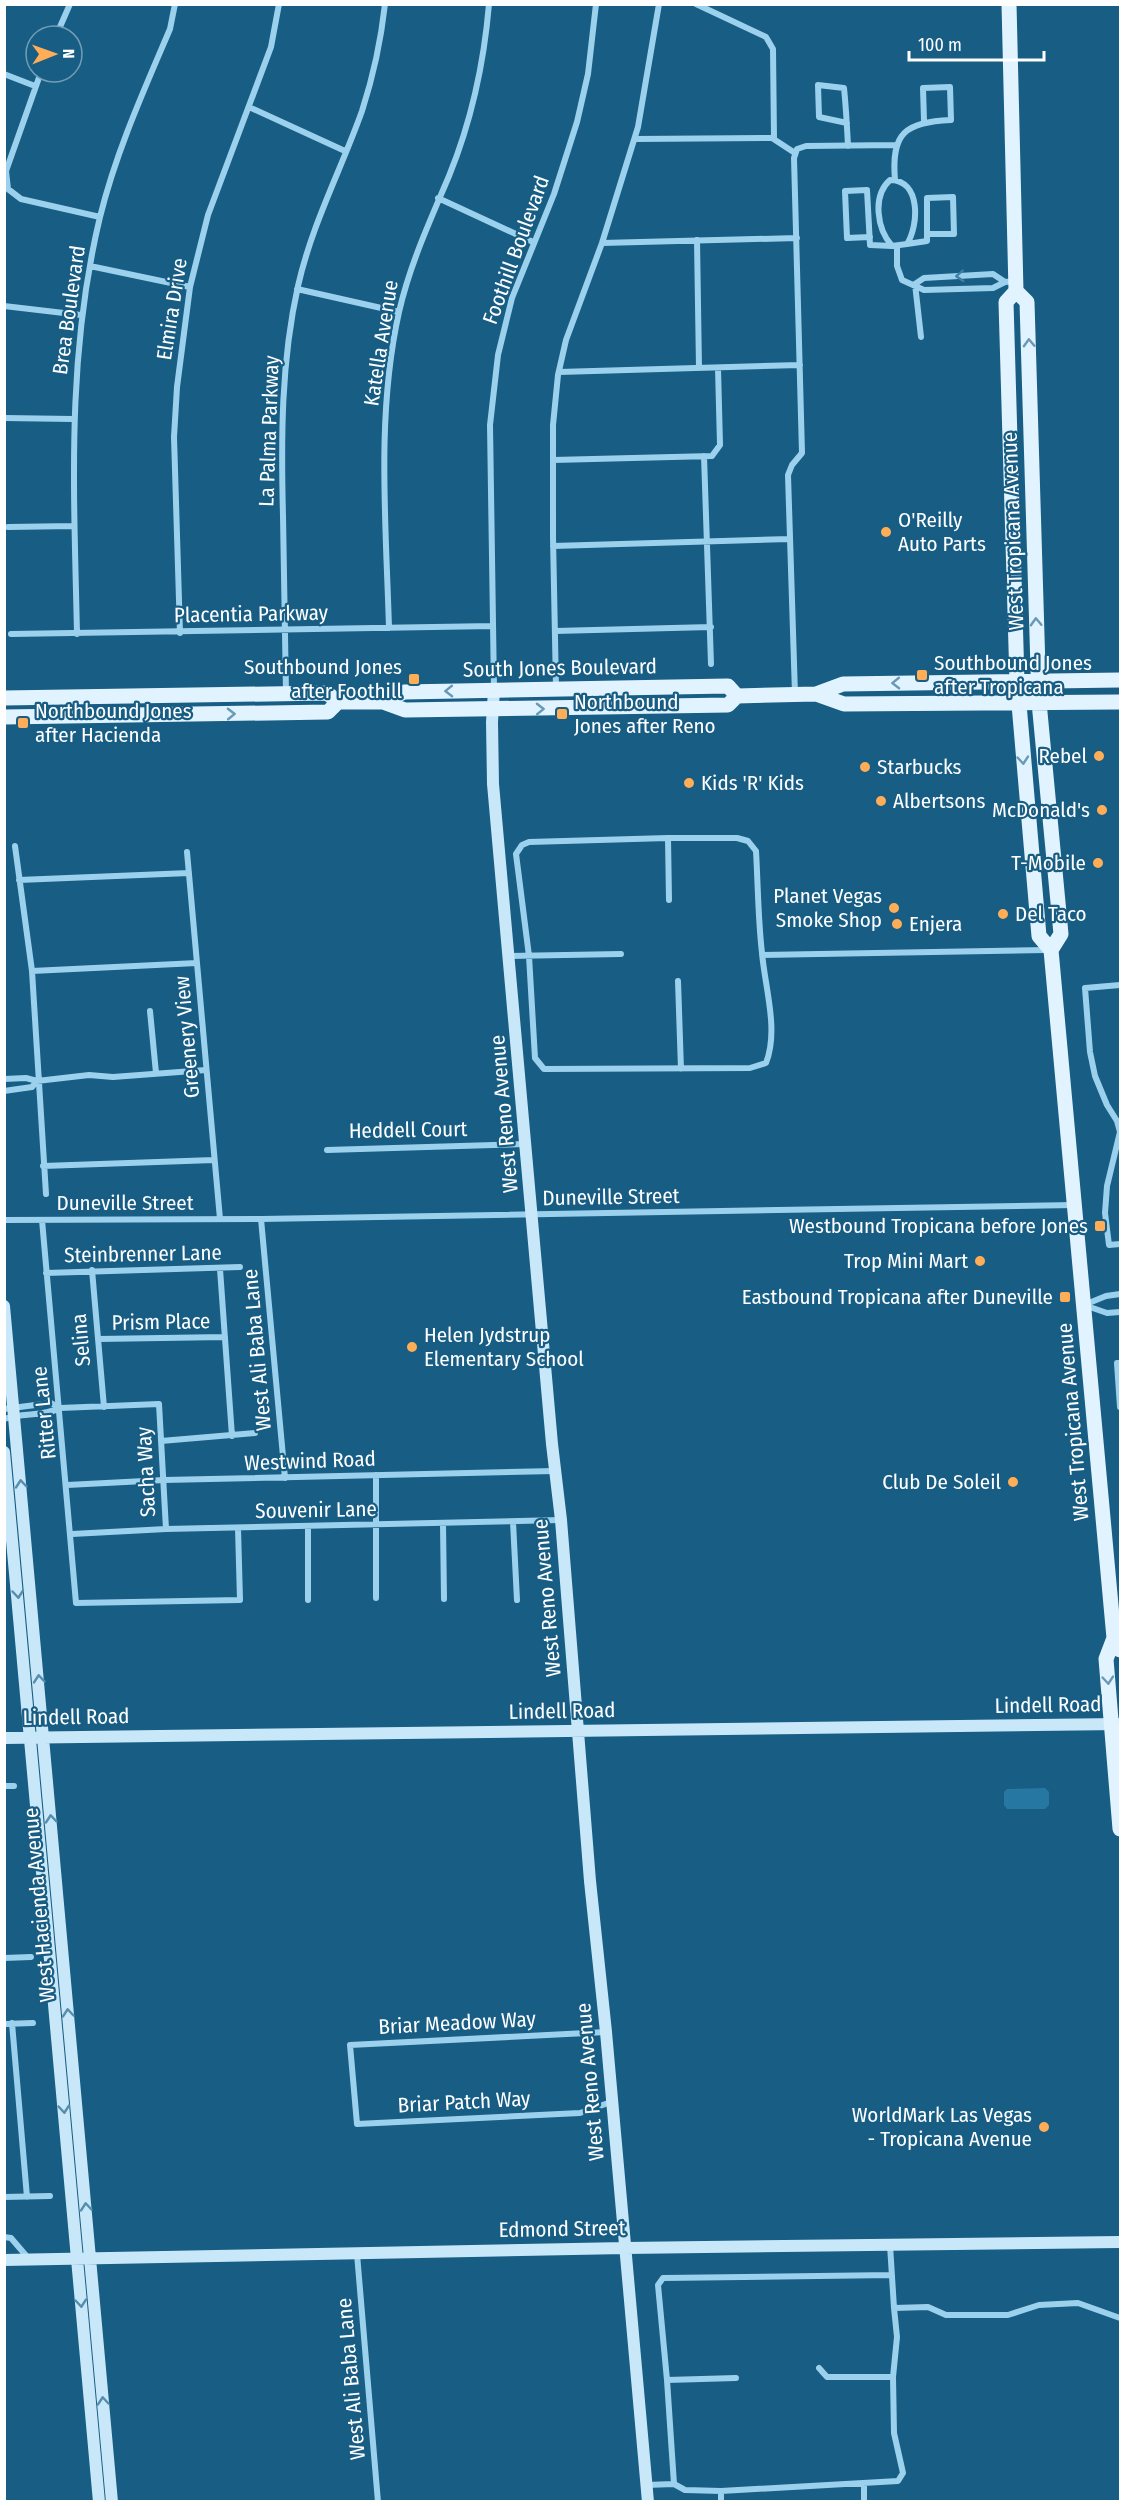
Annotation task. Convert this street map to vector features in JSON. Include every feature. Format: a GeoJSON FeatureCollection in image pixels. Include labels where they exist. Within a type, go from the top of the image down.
{"type":"FeatureCollection","features":[{"type":"Feature","properties":{"kind":"main road","name":"West Tropicana Avenue"},"geometry":{"type":"LineString","coordinates":[[1009,4],[1012,285],[1006,302],[1018,702],[1039,936],[1051,950],[1117,1644],[1106,1659],[1116,1724],[1120,1829]]}},
{"type":"Feature","properties":{"kind":"main road","name":"West Tropicana Avenue"},"geometry":{"type":"LineString","coordinates":[[1012,285],[1027,302],[1039,702],[1061,934],[1051,950]]}},
{"type":"Feature","properties":{"kind":"main road"},"geometry":{"type":"LineString","coordinates":[[1008,346],[1019,370],[1021,421],[1031,430]]}},
{"type":"Feature","properties":{"kind":"main road","name":"South Jones Boulevard"},"geometry":{"type":"LineString","coordinates":[[816,694],[843,684],[1120,680]]}},
{"type":"Feature","properties":{"kind":"main road","name":"South Jones Boulevard"},"geometry":{"type":"LineString","coordinates":[[383,702],[404,692],[728,686],[737,696]]}},
{"type":"Feature","properties":{"kind":"main road","name":"South Jones Boulevard"},"geometry":{"type":"LineString","coordinates":[[4,698],[327,693],[338,702],[383,702],[405,710],[728,705],[737,696],[795,694],[816,694],[844,704],[1120,702]]}},
{"type":"Feature","properties":{"kind":"main road"},"geometry":{"type":"LineString","coordinates":[[195,695],[195,715]]}},
{"type":"Feature","properties":{"kind":"main road","name":"South Jones Boulevard"},"geometry":{"type":"LineString","coordinates":[[4,717],[328,712],[338,702]]}},
{"type":"Feature","properties":{"kind":"street"},"geometry":{"type":"LineString","coordinates":[[61,24],[69,4]]}},
{"type":"Feature","properties":{"kind":"street","name":"Brea Boulevard"},"geometry":{"type":"LineString","coordinates":[[76,634],[73,419],[81,315],[100,217],[128,132],[170,29],[175,4]]}},
{"type":"Feature","properties":{"kind":"street","name":"Elmira Drive"},"geometry":{"type":"LineString","coordinates":[[180,633],[174,437],[177,387],[190,287],[208,215],[271,47],[279,4]]}},
{"type":"Feature","properties":{"kind":"street","name":"La Palma Parkway"},"geometry":{"type":"LineString","coordinates":[[286,694],[282,401],[288,341],[297,289],[314,228],[361,112],[371,78],[385,4]]}},
{"type":"Feature","properties":{"kind":"street","name":"Katella Avenue"},"geometry":{"type":"LineString","coordinates":[[389,628],[384,431],[388,377],[399,312],[409,273],[438,198],[449,177],[472,109],[483,57],[489,4]]}},
{"type":"Feature","properties":{"kind":"street","name":"Foothill Boulevard"},"geometry":{"type":"LineString","coordinates":[[494,690],[490,425],[493,390],[504,326],[533,242],[564,167],[577,122],[588,74],[596,4]]}},
{"type":"Feature","properties":{"kind":"street"},"geometry":{"type":"LineString","coordinates":[[556,689],[553,425],[559,372],[566,340],[602,243],[635,139],[649,74],[659,4]]}},
{"type":"Feature","properties":{"kind":"street"},"geometry":{"type":"LineString","coordinates":[[696,4],[766,37],[773,49],[774,139]]}},
{"type":"Feature","properties":{"kind":"street"},"geometry":{"type":"LineString","coordinates":[[4,74],[35,86],[6,171],[8,189],[21,199],[100,217]]}},
{"type":"Feature","properties":{"kind":"street"},"geometry":{"type":"LineString","coordinates":[[847,123],[819,117],[818,85],[844,88],[847,123],[848,146]]}},
{"type":"Feature","properties":{"kind":"street"},"geometry":{"type":"LineString","coordinates":[[895,180],[896,146],[899,138],[924,121],[951,120],[950,87],[923,88],[924,121]]}},
{"type":"Feature","properties":{"kind":"street"},"geometry":{"type":"LineString","coordinates":[[249,107],[345,151]]}},
{"type":"Feature","properties":{"kind":"street"},"geometry":{"type":"LineString","coordinates":[[635,139],[774,139],[795,153]]}},
{"type":"Feature","properties":{"kind":"street"},"geometry":{"type":"LineString","coordinates":[[795,694],[788,475],[792,465],[802,453],[794,158],[797,149],[806,146],[896,146]]}},
{"type":"Feature","properties":{"kind":"street"},"geometry":{"type":"LineString","coordinates":[[907,244],[914,233],[914,200],[906,186],[890,180],[882,187],[879,194],[880,222],[885,238],[894,246],[902,280],[924,290],[993,288],[1012,285]]}},
{"type":"Feature","properties":{"kind":"street"},"geometry":{"type":"LineString","coordinates":[[870,237],[847,238],[845,191],[867,190],[870,237],[870,245],[894,246],[927,241],[927,198],[953,197],[954,234],[928,234]]}},
{"type":"Feature","properties":{"kind":"street"},"geometry":{"type":"LineString","coordinates":[[438,198],[533,242]]}},
{"type":"Feature","properties":{"kind":"street"},"geometry":{"type":"LineString","coordinates":[[602,243],[797,238]]}},
{"type":"Feature","properties":{"kind":"street"},"geometry":{"type":"LineString","coordinates":[[697,240],[699,368]]}},
{"type":"Feature","properties":{"kind":"street"},"geometry":{"type":"LineString","coordinates":[[90,266],[190,287]]}},
{"type":"Feature","properties":{"kind":"street"},"geometry":{"type":"LineString","coordinates":[[915,284],[924,278],[993,274],[1012,285]]}},
{"type":"Feature","properties":{"kind":"street"},"geometry":{"type":"LineString","coordinates":[[915,284],[921,337]]}},
{"type":"Feature","properties":{"kind":"street"},"geometry":{"type":"LineString","coordinates":[[297,289],[399,312]]}},
{"type":"Feature","properties":{"kind":"street"},"geometry":{"type":"LineString","coordinates":[[4,306],[81,315]]}},
{"type":"Feature","properties":{"kind":"street"},"geometry":{"type":"LineString","coordinates":[[559,372],[800,365]]}},
{"type":"Feature","properties":{"kind":"street"},"geometry":{"type":"LineString","coordinates":[[553,460],[712,456],[720,445],[718,368]]}},
{"type":"Feature","properties":{"kind":"street"},"geometry":{"type":"LineString","coordinates":[[4,418],[73,419]]}},
{"type":"Feature","properties":{"kind":"street"},"geometry":{"type":"LineString","coordinates":[[704,456],[711,664]]}},
{"type":"Feature","properties":{"kind":"street"},"geometry":{"type":"LineString","coordinates":[[8,527],[74,526]]}},
{"type":"Feature","properties":{"kind":"street"},"geometry":{"type":"LineString","coordinates":[[553,546],[790,539]]}},
{"type":"Feature","properties":{"kind":"street","name":"Placentia Parkway"},"geometry":{"type":"LineString","coordinates":[[10,634],[180,633],[493,626]]}},
{"type":"Feature","properties":{"kind":"street"},"geometry":{"type":"LineString","coordinates":[[555,631],[711,627]]}},
{"type":"Feature","properties":{"kind":"street","name":"West Reno Avenue"},"geometry":{"type":"LineString","coordinates":[[494,690],[493,784],[561,1520],[590,1881],[606,2032],[648,2502]]}},
{"type":"Feature","properties":{"kind":"street"},"geometry":{"type":"LineString","coordinates":[[669,838],[669,900]]}},
{"type":"Feature","properties":{"kind":"street"},"geometry":{"type":"LineString","coordinates":[[669,838],[737,838],[748,841],[756,851],[762,955],[768,992],[770,1052],[766,1063],[750,1068],[544,1069],[535,1058],[529,956],[516,854],[522,845],[529,842],[669,838]]}},
{"type":"Feature","properties":{"kind":"street"},"geometry":{"type":"LineString","coordinates":[[15,846],[32,971],[46,1194]]}},
{"type":"Feature","properties":{"kind":"street","name":"Greenery View"},"geometry":{"type":"LineString","coordinates":[[187,852],[220,1219]]}},
{"type":"Feature","properties":{"kind":"street"},"geometry":{"type":"LineString","coordinates":[[19,880],[189,873]]}},
{"type":"Feature","properties":{"kind":"street"},"geometry":{"type":"LineString","coordinates":[[762,955],[1051,950]]}},
{"type":"Feature","properties":{"kind":"street"},"geometry":{"type":"LineString","coordinates":[[509,956],[621,954]]}},
{"type":"Feature","properties":{"kind":"street"},"geometry":{"type":"LineString","coordinates":[[32,971],[196,963]]}},
{"type":"Feature","properties":{"kind":"street"},"geometry":{"type":"LineString","coordinates":[[678,981],[681,1069]]}},
{"type":"Feature","properties":{"kind":"street"},"geometry":{"type":"LineString","coordinates":[[1120,985],[1085,988],[1090,1052],[1095,1076],[1120,1132],[1107,1186],[1105,1213],[1108,1245],[1120,1244]]}},
{"type":"Feature","properties":{"kind":"street"},"geometry":{"type":"LineString","coordinates":[[150,1011],[156,1073]]}},
{"type":"Feature","properties":{"kind":"street"},"geometry":{"type":"LineString","coordinates":[[4,1079],[26,1078],[38,1081],[88,1075],[113,1077],[206,1070]]}},
{"type":"Feature","properties":{"kind":"street"},"geometry":{"type":"LineString","coordinates":[[4,1091],[32,1087],[38,1081]]}},
{"type":"Feature","properties":{"kind":"street","name":"Heddell Court"},"geometry":{"type":"LineString","coordinates":[[327,1150],[526,1144]]}},
{"type":"Feature","properties":{"kind":"street"},"geometry":{"type":"LineString","coordinates":[[43,1166],[214,1161]]}},
{"type":"Feature","properties":{"kind":"street","name":"Duneville Street"},"geometry":{"type":"LineString","coordinates":[[4,1220],[261,1220],[1074,1205]]}},
{"type":"Feature","properties":{"kind":"street","name":"Ritter Lane"},"geometry":{"type":"LineString","coordinates":[[42,1220],[72,1534],[76,1603],[240,1600],[238,1528]]}},
{"type":"Feature","properties":{"kind":"street","name":"West Ali Baba Lane"},"geometry":{"type":"LineString","coordinates":[[261,1220],[285,1478]]}},
{"type":"Feature","properties":{"kind":"street","name":"Steinbrenner Lane"},"geometry":{"type":"LineString","coordinates":[[46,1272],[240,1268]]}},
{"type":"Feature","properties":{"kind":"street"},"geometry":{"type":"LineString","coordinates":[[220,1269],[232,1436]]}},
{"type":"Feature","properties":{"kind":"street","name":"Selina"},"geometry":{"type":"LineString","coordinates":[[92,1270],[104,1407]]}},
{"type":"Feature","properties":{"kind":"street"},"geometry":{"type":"LineString","coordinates":[[1083,1305],[1106,1296],[1120,1294]]}},
{"type":"Feature","properties":{"kind":"street"},"geometry":{"type":"LineString","coordinates":[[1083,1305],[1107,1313],[1120,1312]]}},
{"type":"Feature","properties":{"kind":"street","name":"West Hacienda Avenue"},"geometry":{"type":"LineString","coordinates":[[4,1306],[9,1412],[44,1737],[112,2502]]}},
{"type":"Feature","properties":{"kind":"street","name":"Prism Place"},"geometry":{"type":"LineString","coordinates":[[98,1339],[225,1337]]}},
{"type":"Feature","properties":{"kind":"street"},"geometry":{"type":"LineString","coordinates":[[1120,1363],[1117,1363],[1120,1407]]}},
{"type":"Feature","properties":{"kind":"street","name":"Sacha Way"},"geometry":{"type":"LineString","coordinates":[[9,1412],[51,1412],[60,1407],[159,1404],[166,1529]]}},
{"type":"Feature","properties":{"kind":"street"},"geometry":{"type":"LineString","coordinates":[[161,1441],[255,1433]]}},
{"type":"Feature","properties":{"kind":"street","name":"West Hacienda Avenue"},"geometry":{"type":"LineString","coordinates":[[4,1452],[99,2502]]}},
{"type":"Feature","properties":{"kind":"street","name":"Westwind Road"},"geometry":{"type":"LineString","coordinates":[[67,1485],[164,1480],[555,1472]]}},
{"type":"Feature","properties":{"kind":"street"},"geometry":{"type":"LineString","coordinates":[[376,1475],[376,1598]]}},
{"type":"Feature","properties":{"kind":"street","name":"Souvenir Lane"},"geometry":{"type":"LineString","coordinates":[[72,1534],[166,1529],[561,1520]]}},
{"type":"Feature","properties":{"kind":"street"},"geometry":{"type":"LineString","coordinates":[[513,1522],[517,1600]]}},
{"type":"Feature","properties":{"kind":"street"},"geometry":{"type":"LineString","coordinates":[[443,1524],[444,1599]]}},
{"type":"Feature","properties":{"kind":"street"},"geometry":{"type":"LineString","coordinates":[[308,1526],[308,1600]]}},
{"type":"Feature","properties":{"kind":"street","name":"Lindell Road"},"geometry":{"type":"LineString","coordinates":[[4,1738],[1116,1724]]}},
{"type":"Feature","properties":{"kind":"street"},"geometry":{"type":"LineString","coordinates":[[4,1786],[15,1786]]}},
{"type":"Feature","properties":{"kind":"street"},"geometry":{"type":"LineString","coordinates":[[42,1865],[55,1864]]}},
{"type":"Feature","properties":{"kind":"street"},"geometry":{"type":"LineString","coordinates":[[4,1952],[5,1958],[31,1957]]}},
{"type":"Feature","properties":{"kind":"street"},"geometry":{"type":"LineString","coordinates":[[12,2023],[27,2197]]}},
{"type":"Feature","properties":{"kind":"street"},"geometry":{"type":"LineString","coordinates":[[4,2024],[33,2023]]}},
{"type":"Feature","properties":{"kind":"street","name":"Briar Meadow Way"},"geometry":{"type":"LineString","coordinates":[[354,2085],[350,2045],[606,2032]]}},
{"type":"Feature","properties":{"kind":"street"},"geometry":{"type":"LineString","coordinates":[[60,2063],[73,2062]]}},
{"type":"Feature","properties":{"kind":"street"},"geometry":{"type":"LineString","coordinates":[[61,2077],[74,2076]]}},
{"type":"Feature","properties":{"kind":"street","name":"Briar Patch Way"},"geometry":{"type":"LineString","coordinates":[[354,2085],[357,2124],[580,2113],[611,2102]]}},
{"type":"Feature","properties":{"kind":"street"},"geometry":{"type":"LineString","coordinates":[[4,2197],[50,2196]]}},
{"type":"Feature","properties":{"kind":"street"},"geometry":{"type":"LineString","coordinates":[[4,2237],[11,2238],[29,2260]]}},
{"type":"Feature","properties":{"kind":"street","name":"Edmond Street"},"geometry":{"type":"LineString","coordinates":[[4,2260],[625,2247],[1120,2242]]}},
{"type":"Feature","properties":{"kind":"street"},"geometry":{"type":"LineString","coordinates":[[646,2485],[674,2484],[685,2490],[721,2491],[898,2481],[903,2473],[894,2433],[893,2376],[897,2337],[890,2245]]}},
{"type":"Feature","properties":{"kind":"street","name":"West Ali Baba Lane"},"geometry":{"type":"LineString","coordinates":[[357,2253],[378,2502]]}},
{"type":"Feature","properties":{"kind":"street"},"geometry":{"type":"LineString","coordinates":[[674,2484],[658,2285],[663,2278],[892,2276]]}},
{"type":"Feature","properties":{"kind":"street"},"geometry":{"type":"LineString","coordinates":[[894,2308],[928,2307],[946,2315],[1008,2315],[1039,2305],[1078,2303],[1120,2318]]}},
{"type":"Feature","properties":{"kind":"street"},"geometry":{"type":"LineString","coordinates":[[819,2368],[827,2377],[893,2376]]}},
{"type":"Feature","properties":{"kind":"street"},"geometry":{"type":"LineString","coordinates":[[667,2380],[736,2378]]}},
{"type":"Feature","properties":{"kind":"street"},"geometry":{"type":"LineString","coordinates":[[92,2428],[105,2431]]}},
{"type":"Feature","properties":{"kind":"street"},"geometry":{"type":"LineString","coordinates":[[93,2443],[105,2431]]}},
{"type":"Feature","properties":{"kind":"street"},"geometry":{"type":"LineString","coordinates":[[864,2483],[864,2502]]}},
{"type":"Feature","properties":{"kind":"street"},"geometry":{"type":"LineString","coordinates":[[721,2491],[721,2502]]}},
{"type":"Feature","properties":{"kind":"shaded area"},"geometry":{"type":"Polygon","coordinates":[[[1045,1788],[1049,1792],[1049,1805],[1045,1809],[1007,1809],[1004,1805],[1004,1792],[1007,1789],[1045,1788]]]}},
{"type":"Feature","properties":{"kind":"place","name":"O'Reilly Auto Parts"},"geometry":{"type":"Point","coordinates":[886,532]}},
{"type":"Feature","properties":{"kind":"place","name":"Southbound Jones after Tropicana"},"geometry":{"type":"Point","coordinates":[922,675]}},
{"type":"Feature","properties":{"kind":"place","name":"Southbound Jones after Foothill"},"geometry":{"type":"Point","coordinates":[414,679]}},
{"type":"Feature","properties":{"kind":"place","name":"Northbound Jones after Reno"},"geometry":{"type":"Point","coordinates":[562,714]}},
{"type":"Feature","properties":{"kind":"place","name":"Northbound Jones after Hacienda"},"geometry":{"type":"Point","coordinates":[23,723]}},
{"type":"Feature","properties":{"kind":"place","name":"Rebel"},"geometry":{"type":"Point","coordinates":[1099,756]}},
{"type":"Feature","properties":{"kind":"place","name":"Starbucks"},"geometry":{"type":"Point","coordinates":[865,767]}},
{"type":"Feature","properties":{"kind":"place","name":"Kids 'R' Kids"},"geometry":{"type":"Point","coordinates":[689,783]}},
{"type":"Feature","properties":{"kind":"place","name":"Albertsons"},"geometry":{"type":"Point","coordinates":[881,801]}},
{"type":"Feature","properties":{"kind":"place","name":"McDonald's"},"geometry":{"type":"Point","coordinates":[1102,810]}},
{"type":"Feature","properties":{"kind":"place","name":"T-Mobile"},"geometry":{"type":"Point","coordinates":[1098,863]}},
{"type":"Feature","properties":{"kind":"place","name":"Planet Vegas Smoke Shop"},"geometry":{"type":"Point","coordinates":[894,908]}},
{"type":"Feature","properties":{"kind":"place","name":"Del Taco"},"geometry":{"type":"Point","coordinates":[1003,914]}},
{"type":"Feature","properties":{"kind":"place","name":"Enjera"},"geometry":{"type":"Point","coordinates":[897,924]}},
{"type":"Feature","properties":{"kind":"place","name":"Westbound Tropicana before Jones"},"geometry":{"type":"Point","coordinates":[1100,1226]}},
{"type":"Feature","properties":{"kind":"place","name":"Trop Mini Mart"},"geometry":{"type":"Point","coordinates":[980,1261]}},
{"type":"Feature","properties":{"kind":"place","name":"Eastbound Tropicana after Duneville"},"geometry":{"type":"Point","coordinates":[1065,1297]}},
{"type":"Feature","properties":{"kind":"place","name":"Helen Jydstrup Elementary School"},"geometry":{"type":"Point","coordinates":[412,1347]}},
{"type":"Feature","properties":{"kind":"place","name":"Club De Soleil"},"geometry":{"type":"Point","coordinates":[1013,1482]}},
{"type":"Feature","properties":{"kind":"place","name":"WorldMark Las Vegas - Tropicana Avenue"},"geometry":{"type":"Point","coordinates":[1044,2127]}}]}
